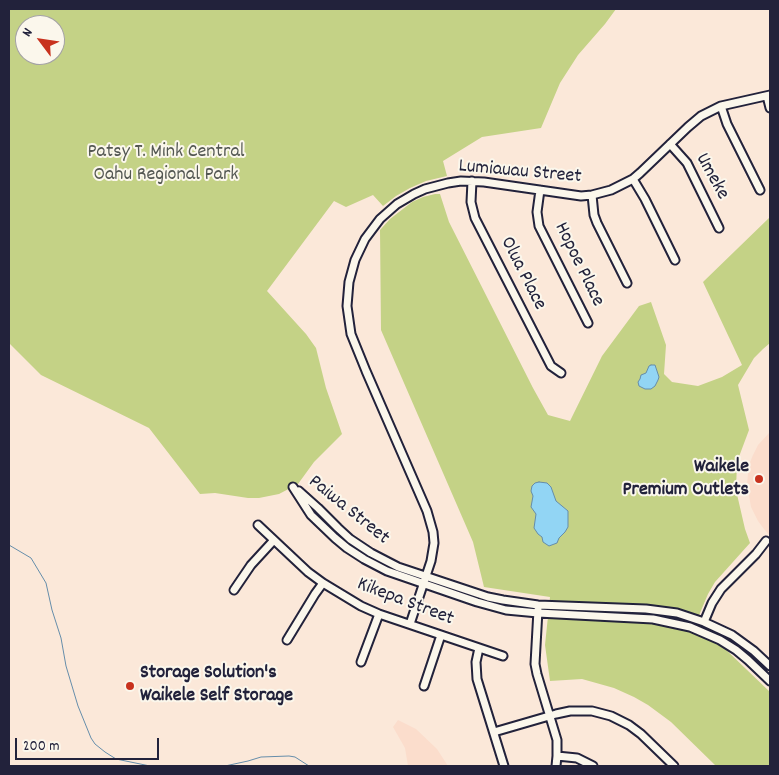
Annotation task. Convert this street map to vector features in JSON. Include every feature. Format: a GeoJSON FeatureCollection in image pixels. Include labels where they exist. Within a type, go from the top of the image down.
{"type":"FeatureCollection","features":[{"type":"Feature","properties":{"kind":"street","name":"Lumiauau Street"},"geometry":{"type":"LineString","coordinates":[[410,624],[433,553],[433,532],[430,518],[355,346],[348,321],[348,289],[351,270],[359,248],[372,228],[390,209],[404,199],[425,189],[448,183],[472,181],[572,195],[592,195],[611,190],[633,179],[701,116],[721,106],[769,96]]}},
{"type":"Feature","properties":{"kind":"street"},"geometry":{"type":"LineString","coordinates":[[769,96],[770,108]]}},
{"type":"Feature","properties":{"kind":"street"},"geometry":{"type":"LineString","coordinates":[[721,106],[727,124],[760,190]]}},
{"type":"Feature","properties":{"kind":"street","name":"Umeke"},"geometry":{"type":"LineString","coordinates":[[670,144],[686,163],[719,228]]}},
{"type":"Feature","properties":{"kind":"street"},"geometry":{"type":"LineString","coordinates":[[633,179],[675,260]]}},
{"type":"Feature","properties":{"kind":"street","name":"Olua Place"},"geometry":{"type":"LineString","coordinates":[[472,181],[471,202],[475,218],[551,366],[561,373]]}},
{"type":"Feature","properties":{"kind":"street","name":"Hopoe Place"},"geometry":{"type":"LineString","coordinates":[[540,190],[537,212],[540,226],[588,323]]}},
{"type":"Feature","properties":{"kind":"street"},"geometry":{"type":"LineString","coordinates":[[592,195],[594,215],[597,223],[628,283]]}},
{"type":"Feature","properties":{"kind":"street","name":"Paiwa Street"},"geometry":{"type":"LineString","coordinates":[[770,666],[744,643],[725,631],[678,613],[646,609],[538,605],[510,602],[488,597],[398,566],[362,547],[338,528],[294,487],[311,515],[330,533],[347,548],[387,571],[492,607],[506,610],[653,619],[690,626],[709,634],[736,650],[770,681]]}},
{"type":"Feature","properties":{"kind":"street","name":"Kikepa Street"},"geometry":{"type":"LineString","coordinates":[[258,525],[301,566],[346,598],[379,614],[504,656]]}},
{"type":"Feature","properties":{"kind":"street"},"geometry":{"type":"LineString","coordinates":[[234,590],[250,565],[274,540]]}},
{"type":"Feature","properties":{"kind":"street"},"geometry":{"type":"LineString","coordinates":[[709,634],[704,622],[712,603],[721,589],[756,554],[766,541]]}},
{"type":"Feature","properties":{"kind":"street"},"geometry":{"type":"LineString","coordinates":[[288,640],[323,583]]}},
{"type":"Feature","properties":{"kind":"street"},"geometry":{"type":"LineString","coordinates":[[538,605],[535,664],[557,740],[556,766]]}},
{"type":"Feature","properties":{"kind":"street"},"geometry":{"type":"LineString","coordinates":[[361,662],[379,614]]}},
{"type":"Feature","properties":{"kind":"street"},"geometry":{"type":"LineString","coordinates":[[690,626],[704,622]]}},
{"type":"Feature","properties":{"kind":"street"},"geometry":{"type":"LineString","coordinates":[[424,686],[441,635]]}},
{"type":"Feature","properties":{"kind":"street"},"geometry":{"type":"LineString","coordinates":[[479,648],[476,662],[477,678],[504,766]]}},
{"type":"Feature","properties":{"kind":"street"},"geometry":{"type":"LineString","coordinates":[[494,732],[570,711],[583,710],[602,713],[629,725],[674,766]]}},
{"type":"Feature","properties":{"kind":"street"},"geometry":{"type":"LineString","coordinates":[[557,756],[577,758],[593,766]]}},
{"type":"Feature","properties":{"kind":"shaded area","name":"Waikele Premium Outlets"},"geometry":{"type":"Polygon","coordinates":[[[770,432],[770,536],[758,521],[751,507],[747,484],[749,465],[753,455],[758,445],[770,432]]]}},
{"type":"Feature","properties":{"kind":"shaded area"},"geometry":{"type":"Polygon","coordinates":[[[398,720],[416,729],[437,749],[448,766],[408,766],[405,748],[393,727],[398,720]]]}},
{"type":"Feature","properties":{"kind":"green space","name":"Patsy T. Mink Central Oahu Regional Park"},"geometry":{"type":"Polygon","coordinates":[[[9,9],[616,9],[578,55],[560,83],[541,128],[482,137],[443,161],[447,176],[426,181],[410,188],[383,206],[373,195],[346,207],[334,201],[267,291],[306,334],[316,348],[326,388],[342,434],[314,462],[298,484],[279,494],[259,498],[215,493],[200,494],[149,428],[41,375],[9,343],[9,9]]]}},
{"type":"Feature","properties":{"kind":"green space"},"geometry":{"type":"Polygon","coordinates":[[[440,194],[449,222],[548,415],[570,421],[602,356],[639,306],[651,302],[666,345],[664,374],[672,382],[698,386],[722,377],[742,365],[703,282],[770,217],[770,343],[754,358],[738,385],[749,430],[737,462],[736,490],[750,543],[715,582],[692,632],[721,645],[770,692],[770,766],[716,766],[671,722],[634,697],[614,688],[582,679],[550,681],[545,645],[550,597],[484,587],[473,542],[381,330],[380,230],[390,219],[412,202],[440,194]]]}},
{"type":"Feature","properties":{"kind":"water"},"geometry":{"type":"Polygon","coordinates":[[[651,365],[655,365],[659,377],[655,386],[651,389],[645,389],[639,386],[638,382],[641,375],[646,373],[651,365]]]}},
{"type":"Feature","properties":{"kind":"water"},"geometry":{"type":"Polygon","coordinates":[[[539,482],[547,483],[551,487],[556,501],[568,511],[568,527],[557,543],[549,546],[543,542],[542,537],[534,528],[536,514],[531,507],[533,496],[531,491],[532,486],[539,482]]]}},
{"type":"Feature","properties":{"kind":"waterway"},"geometry":{"type":"LineString","coordinates":[[9,545],[31,558],[46,583],[61,638],[66,666],[78,706],[91,738],[95,744],[116,759],[150,766]]}},
{"type":"Feature","properties":{"kind":"waterway"},"geometry":{"type":"LineString","coordinates":[[225,766],[261,757],[289,756],[295,757],[309,766]]}},
{"type":"Feature","properties":{"kind":"place","name":"Waikele Premium Outlets"},"geometry":{"type":"Point","coordinates":[759,479]}},
{"type":"Feature","properties":{"kind":"place","name":"Storage Solution's Waikele Self Storage"},"geometry":{"type":"Point","coordinates":[130,686]}}]}
